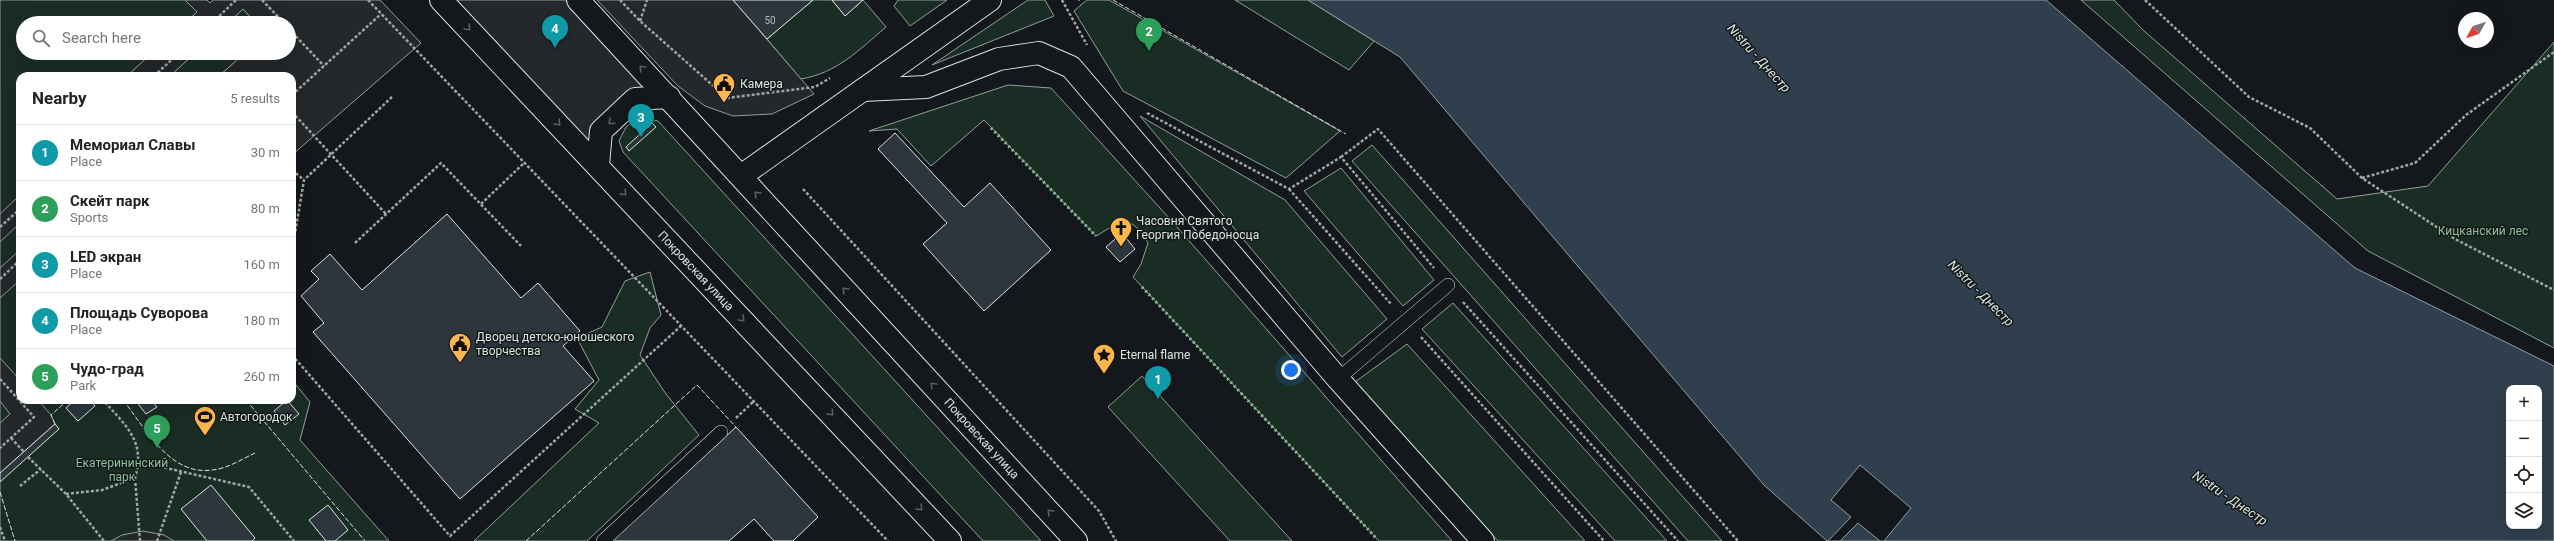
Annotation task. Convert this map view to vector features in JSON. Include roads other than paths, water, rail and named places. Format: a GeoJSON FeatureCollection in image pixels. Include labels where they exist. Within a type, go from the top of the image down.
{"type":"FeatureCollection","features":[{"type":"Feature","properties":{"kind":"main road","name":"Покровская улица"},"geometry":{"type":"LineString","coordinates":[[442,0],[950,541]]}},
{"type":"Feature","properties":{"kind":"main road","name":"Покровская улица"},"geometry":{"type":"LineString","coordinates":[[578,0],[669,97],[1074,540]]}},
{"type":"Feature","properties":{"kind":"main road"},"geometry":{"type":"LineString","coordinates":[[741,176],[990,0]]}},
{"type":"Feature","properties":{"kind":"main road"},"geometry":{"type":"LineString","coordinates":[[863,90],[926,86],[999,59],[1038,54],[1071,68],[1338,379],[1483,541]]}},
{"type":"Feature","properties":{"kind":"main road"},"geometry":{"type":"LineString","coordinates":[[598,165],[601,130],[635,99],[669,97]]}},
{"type":"Feature","properties":{"kind":"lane"},"geometry":{"type":"LineString","coordinates":[[1338,379],[1448,285]]}},
{"type":"Feature","properties":{"kind":"lane"},"geometry":{"type":"LineString","coordinates":[[603,541],[721,432]]}},
{"type":"Feature","properties":{"kind":"water","name":"Nistru - Днестр"},"geometry":{"type":"Polygon","coordinates":[[[1308,0],[2046,0],[2355,268],[2554,366],[2554,541],[1827,541],[1764,485],[1400,57],[1308,0]]]}},
{"type":"Feature","properties":{"kind":"place","name":"Площадь Суворова"},"geometry":{"type":"Point","coordinates":[555,48]}},
{"type":"Feature","properties":{"kind":"place","name":"Скейт парк"},"geometry":{"type":"Point","coordinates":[1149,51]}},
{"type":"Feature","properties":{"kind":"place","name":"Камера"},"geometry":{"type":"Point","coordinates":[724,104]}},
{"type":"Feature","properties":{"kind":"place","name":"LED экран"},"geometry":{"type":"Point","coordinates":[641,137]}},
{"type":"Feature","properties":{"kind":"place","name":"Часовня Святого Георгия Победоносца"},"geometry":{"type":"Point","coordinates":[1121,248]}},
{"type":"Feature","properties":{"kind":"place","name":"Дворец детско-юношеского творчества"},"geometry":{"type":"Point","coordinates":[460,364]}},
{"type":"Feature","properties":{"kind":"place","name":"Eternal flame"},"geometry":{"type":"Point","coordinates":[1104,374]}},
{"type":"Feature","properties":{"kind":"place","name":"Мемориал Славы"},"geometry":{"type":"Point","coordinates":[1158,399]}},
{"type":"Feature","properties":{"kind":"place","name":"Автогородок"},"geometry":{"type":"Point","coordinates":[205,436]}},
{"type":"Feature","properties":{"kind":"place","name":"Чудо-град"},"geometry":{"type":"Point","coordinates":[157,448]}},
{"type":"Feature","properties":{"kind":"park label","name":"Кицканский лес"},"geometry":{"type":"Point","coordinates":[2483,231]}},
{"type":"Feature","properties":{"kind":"park label","name":"Екатерининский парк"},"geometry":{"type":"Point","coordinates":[122,470]}}]}
